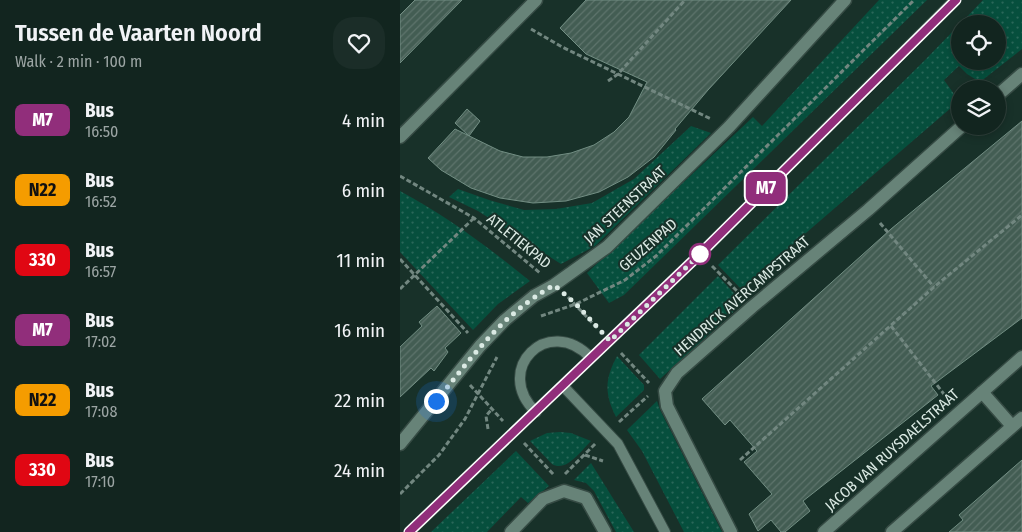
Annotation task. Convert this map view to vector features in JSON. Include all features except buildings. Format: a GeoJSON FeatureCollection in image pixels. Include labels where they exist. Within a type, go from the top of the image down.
{"type":"FeatureCollection","features":[{"type":"Feature","properties":{"kind":"street"},"geometry":{"type":"LineString","coordinates":[[400,137],[536,0]]}},
{"type":"Feature","properties":{"kind":"street","name":"JAN STEENSTRAAT"},"geometry":{"type":"LineString","coordinates":[[400,444],[480,346],[505,320],[534,296],[554,285],[607,247],[729,127],[845,0]]}},
{"type":"Feature","properties":{"kind":"street"},"geometry":{"type":"LineString","coordinates":[[1006,88],[1022,74]]}},
{"type":"Feature","properties":{"kind":"street","name":"HENDRICK AVERCAMPSTRAAT"},"geometry":{"type":"LineString","coordinates":[[731,532],[667,406],[665,391],[677,374],[752,307],[868,210],[952,135]]}},
{"type":"Feature","properties":{"kind":"street","name":"JACOB VAN RUYSDAELSTRAAT"},"geometry":{"type":"LineString","coordinates":[[824,532],[1022,357]]}},
{"type":"Feature","properties":{"kind":"street","name":"JACOB VAN RUYSDAELSTRAAT"},"geometry":{"type":"LineString","coordinates":[[892,532],[1017,422],[982,392]]}},
{"type":"Feature","properties":{"kind":"street"},"geometry":{"type":"LineString","coordinates":[[511,532],[543,499],[564,490],[586,498],[605,532]]}},
{"type":"Feature","properties":{"kind":"lane"},"geometry":{"type":"LineString","coordinates":[[409,532],[706,248],[956,0]]}},
{"type":"Feature","properties":{"kind":"lane"},"geometry":{"type":"LineString","coordinates":[[536,412],[527,404],[521,393],[520,386],[521,368],[527,357],[536,348],[547,343],[560,341],[572,343],[583,349],[591,358]]}},
{"type":"Feature","properties":{"kind":"lane"},"geometry":{"type":"LineString","coordinates":[[563,386],[618,444],[665,532]]}},
{"type":"Feature","properties":{"kind":"path"},"geometry":{"type":"LineString","coordinates":[[608,82],[618,74],[685,0]]}},
{"type":"Feature","properties":{"kind":"path","name":"GEUZENPAD"},"geometry":{"type":"LineString","coordinates":[[538,317],[576,304],[625,280],[656,256],[914,0]]}},
{"type":"Feature","properties":{"kind":"path"},"geometry":{"type":"LineString","coordinates":[[515,20],[562,47],[729,127]]}},
{"type":"Feature","properties":{"kind":"path","name":"ATLETIEKPAD"},"geometry":{"type":"LineString","coordinates":[[400,176],[474,218],[576,304],[610,341]]}},
{"type":"Feature","properties":{"kind":"path"},"geometry":{"type":"LineString","coordinates":[[868,210],[934,287]]}},
{"type":"Feature","properties":{"kind":"path"},"geometry":{"type":"LineString","coordinates":[[740,460],[934,287],[1022,215]]}},
{"type":"Feature","properties":{"kind":"path"},"geometry":{"type":"LineString","coordinates":[[400,289],[474,218]]}},
{"type":"Feature","properties":{"kind":"path"},"geometry":{"type":"LineString","coordinates":[[400,259],[480,346]]}},
{"type":"Feature","properties":{"kind":"path"},"geometry":{"type":"LineString","coordinates":[[712,266],[752,307]]}},
{"type":"Feature","properties":{"kind":"path"},"geometry":{"type":"LineString","coordinates":[[891,326],[958,412]]}},
{"type":"Feature","properties":{"kind":"path"},"geometry":{"type":"LineString","coordinates":[[610,341],[655,389]]}},
{"type":"Feature","properties":{"kind":"path"},"geometry":{"type":"LineString","coordinates":[[400,494],[439,455],[465,419],[499,353]]}},
{"type":"Feature","properties":{"kind":"path"},"geometry":{"type":"LineString","coordinates":[[488,429],[486,416],[492,409]]}},
{"type":"Feature","properties":{"kind":"path"},"geometry":{"type":"LineString","coordinates":[[584,455],[603,461]]}},
{"type":"Feature","properties":{"kind":"green space"},"geometry":{"type":"Polygon","coordinates":[[[879,0],[927,0],[624,295],[609,303],[587,273],[753,117],[762,126],[879,0]]]}},
{"type":"Feature","properties":{"kind":"green space"},"geometry":{"type":"Polygon","coordinates":[[[983,0],[1022,0],[1022,49],[1006,62],[1006,15],[968,15],[983,0]]]}},
{"type":"Feature","properties":{"kind":"green space"},"geometry":{"type":"Polygon","coordinates":[[[951,33],[951,70],[955,70],[944,80],[951,90],[951,108],[741,289],[718,265],[951,33]]]}},
{"type":"Feature","properties":{"kind":"green space"},"geometry":{"type":"Polygon","coordinates":[[[963,70],[995,70],[983,80],[977,80],[963,70]]]}},
{"type":"Feature","properties":{"kind":"green space"},"geometry":{"type":"Polygon","coordinates":[[[691,126],[711,133],[595,246],[561,264],[478,211],[449,197],[458,189],[524,210],[556,209],[592,203],[634,179],[691,126]]]}},
{"type":"Feature","properties":{"kind":"green space"},"geometry":{"type":"Polygon","coordinates":[[[400,191],[467,233],[530,281],[498,304],[473,330],[400,252],[400,191]]]}},
{"type":"Feature","properties":{"kind":"green space"},"geometry":{"type":"Polygon","coordinates":[[[718,276],[743,303],[660,379],[639,355],[718,276]]]}},
{"type":"Feature","properties":{"kind":"green space"},"geometry":{"type":"Polygon","coordinates":[[[617,356],[644,385],[644,390],[616,417],[609,401],[608,379],[617,356]]]}},
{"type":"Feature","properties":{"kind":"green space"},"geometry":{"type":"Polygon","coordinates":[[[657,401],[722,532],[684,532],[642,451],[627,430],[657,401]]]}},
{"type":"Feature","properties":{"kind":"green space"},"geometry":{"type":"Polygon","coordinates":[[[547,433],[571,433],[591,441],[568,463],[557,466],[552,464],[530,441],[547,433]]]}},
{"type":"Feature","properties":{"kind":"green space"},"geometry":{"type":"Polygon","coordinates":[[[516,451],[549,486],[528,503],[521,497],[487,532],[431,532],[516,451]]]}},
{"type":"Feature","properties":{"kind":"green space"},"geometry":{"type":"Polygon","coordinates":[[[591,463],[634,532],[616,532],[594,491],[586,483],[574,480],[591,463]]]}},
{"type":"Feature","properties":{"kind":"bus line","name":"M7"},"geometry":{"type":"LineString","coordinates":[[409,532],[699,255],[956,0]]}},
{"type":"Feature","properties":{"kind":"route"},"geometry":{"type":"LineString","coordinates":[[436,401],[480,346],[505,320],[534,296],[554,285],[576,304],[610,341],[700,254]]}}]}
